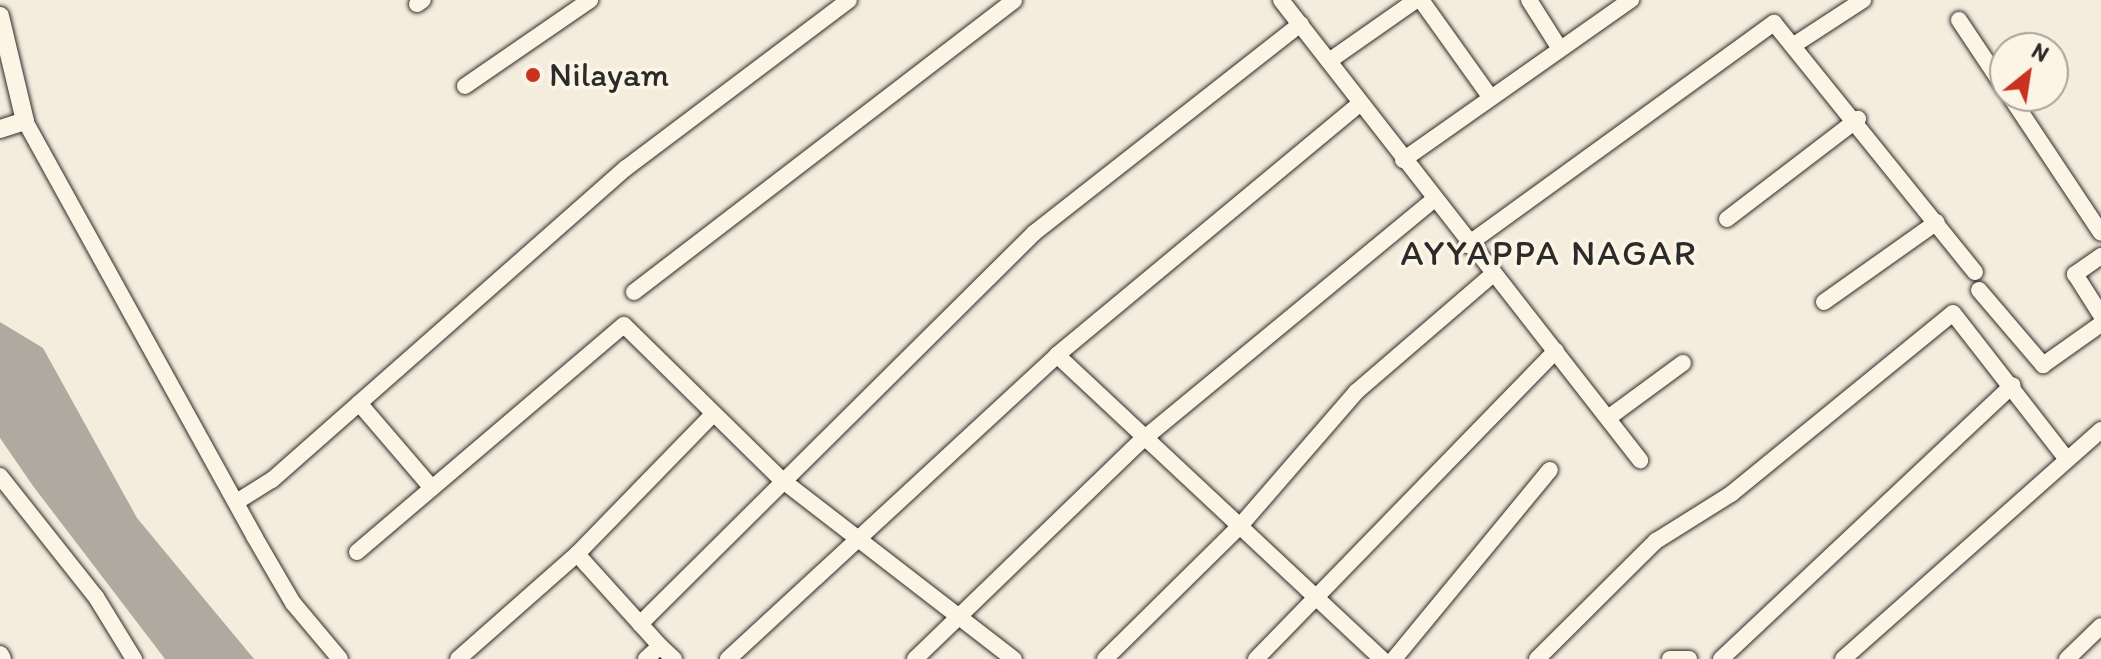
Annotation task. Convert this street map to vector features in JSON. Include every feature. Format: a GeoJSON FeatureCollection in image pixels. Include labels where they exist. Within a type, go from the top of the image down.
{"type":"FeatureCollection","features":[{"type":"Feature","properties":{"kind":"street"},"geometry":{"type":"LineString","coordinates":[[465,86],[590,0]]}},
{"type":"Feature","properties":{"kind":"street"},"geometry":{"type":"LineString","coordinates":[[238,501],[359,403],[626,168],[849,0]]}},
{"type":"Feature","properties":{"kind":"street"},"geometry":{"type":"LineString","coordinates":[[634,292],[1014,0]]}},
{"type":"Feature","properties":{"kind":"street"},"geometry":{"type":"LineString","coordinates":[[1281,0],[1467,245],[1556,351],[1640,460]]}},
{"type":"Feature","properties":{"kind":"street"},"geometry":{"type":"LineString","coordinates":[[1329,61],[1419,0],[1491,98]]}},
{"type":"Feature","properties":{"kind":"street"},"geometry":{"type":"LineString","coordinates":[[1529,0],[1560,49]]}},
{"type":"Feature","properties":{"kind":"street"},"geometry":{"type":"LineString","coordinates":[[1403,160],[1631,0]]}},
{"type":"Feature","properties":{"kind":"street"},"geometry":{"type":"LineString","coordinates":[[1797,43],[1863,0]]}},
{"type":"Feature","properties":{"kind":"street"},"geometry":{"type":"LineString","coordinates":[[0,16],[25,121],[293,603],[340,659]]}},
{"type":"Feature","properties":{"kind":"street"},"geometry":{"type":"LineString","coordinates":[[1959,20],[1989,65]]}},
{"type":"Feature","properties":{"kind":"street"},"geometry":{"type":"LineString","coordinates":[[640,624],[1034,233],[1301,24]]}},
{"type":"Feature","properties":{"kind":"street"},"geometry":{"type":"LineString","coordinates":[[1467,245],[1763,26],[1781,26],[1858,119],[1975,272]]}},
{"type":"Feature","properties":{"kind":"street"},"geometry":{"type":"LineString","coordinates":[[728,659],[1057,355],[1360,103]]}},
{"type":"Feature","properties":{"kind":"street"},"geometry":{"type":"LineString","coordinates":[[2021,112],[2101,233]]}},
{"type":"Feature","properties":{"kind":"street"},"geometry":{"type":"LineString","coordinates":[[1727,219],[1858,119]]}},
{"type":"Feature","properties":{"kind":"street"},"geometry":{"type":"LineString","coordinates":[[0,129],[25,121]]}},
{"type":"Feature","properties":{"kind":"street"},"geometry":{"type":"LineString","coordinates":[[915,659],[1141,441],[1433,200]]}},
{"type":"Feature","properties":{"kind":"street"},"geometry":{"type":"LineString","coordinates":[[1824,302],[1937,222]]}},
{"type":"Feature","properties":{"kind":"street"},"geometry":{"type":"LineString","coordinates":[[2101,256],[2075,274],[2101,315]]}},
{"type":"Feature","properties":{"kind":"street"},"geometry":{"type":"LineString","coordinates":[[1105,659],[1240,526],[1356,392],[1492,275]]}},
{"type":"Feature","properties":{"kind":"street"},"geometry":{"type":"LineString","coordinates":[[1979,290],[2043,365],[2101,324]]}},
{"type":"Feature","properties":{"kind":"street"},"geometry":{"type":"LineString","coordinates":[[1537,659],[1656,541],[1731,494],[1953,313],[2013,385],[2065,457]]}},
{"type":"Feature","properties":{"kind":"street"},"geometry":{"type":"LineString","coordinates":[[357,552],[624,325],[782,480],[961,613],[1014,659]]}},
{"type":"Feature","properties":{"kind":"street"},"geometry":{"type":"LineString","coordinates":[[1256,659],[1316,593],[1556,351]]}},
{"type":"Feature","properties":{"kind":"street"},"geometry":{"type":"LineString","coordinates":[[1057,355],[1141,441],[1316,593],[1382,659]]}},
{"type":"Feature","properties":{"kind":"street"},"geometry":{"type":"LineString","coordinates":[[1608,418],[1683,363]]}},
{"type":"Feature","properties":{"kind":"street"},"geometry":{"type":"LineString","coordinates":[[1721,659],[2013,385]]}},
{"type":"Feature","properties":{"kind":"street"},"geometry":{"type":"LineString","coordinates":[[359,403],[431,487]]}},
{"type":"Feature","properties":{"kind":"street"},"geometry":{"type":"LineString","coordinates":[[458,659],[577,554],[713,414]]}},
{"type":"Feature","properties":{"kind":"street"},"geometry":{"type":"LineString","coordinates":[[1843,659],[2065,457],[2101,430]]}},
{"type":"Feature","properties":{"kind":"street"},"geometry":{"type":"LineString","coordinates":[[1394,659],[1550,470]]}},
{"type":"Feature","properties":{"kind":"street"},"geometry":{"type":"LineString","coordinates":[[0,476],[96,597],[134,659]]}},
{"type":"Feature","properties":{"kind":"street"},"geometry":{"type":"LineString","coordinates":[[577,554],[674,659]]}},
{"type":"Feature","properties":{"kind":"street"},"geometry":{"type":"LineString","coordinates":[[2067,659],[2101,626]]}},
{"type":"Feature","properties":{"kind":"street"},"geometry":{"type":"LineString","coordinates":[[646,659],[660,646]]}},
{"type":"Feature","properties":{"kind":"street"},"geometry":{"type":"LineString","coordinates":[[1670,659],[1689,659]]}},
{"type":"Feature","properties":{"kind":"shaded area"},"geometry":{"type":"Polygon","coordinates":[[[0,322],[43,348],[137,518],[254,659],[165,659],[33,486],[0,438],[0,322]]]}},
{"type":"Feature","properties":{"kind":"place","name":"Nilayam"},"geometry":{"type":"Point","coordinates":[533,75]}},
{"type":"Feature","properties":{"kind":"district","name":"AYYAPPA NAGAR"},"geometry":{"type":"Point","coordinates":[1549,253]}}]}
